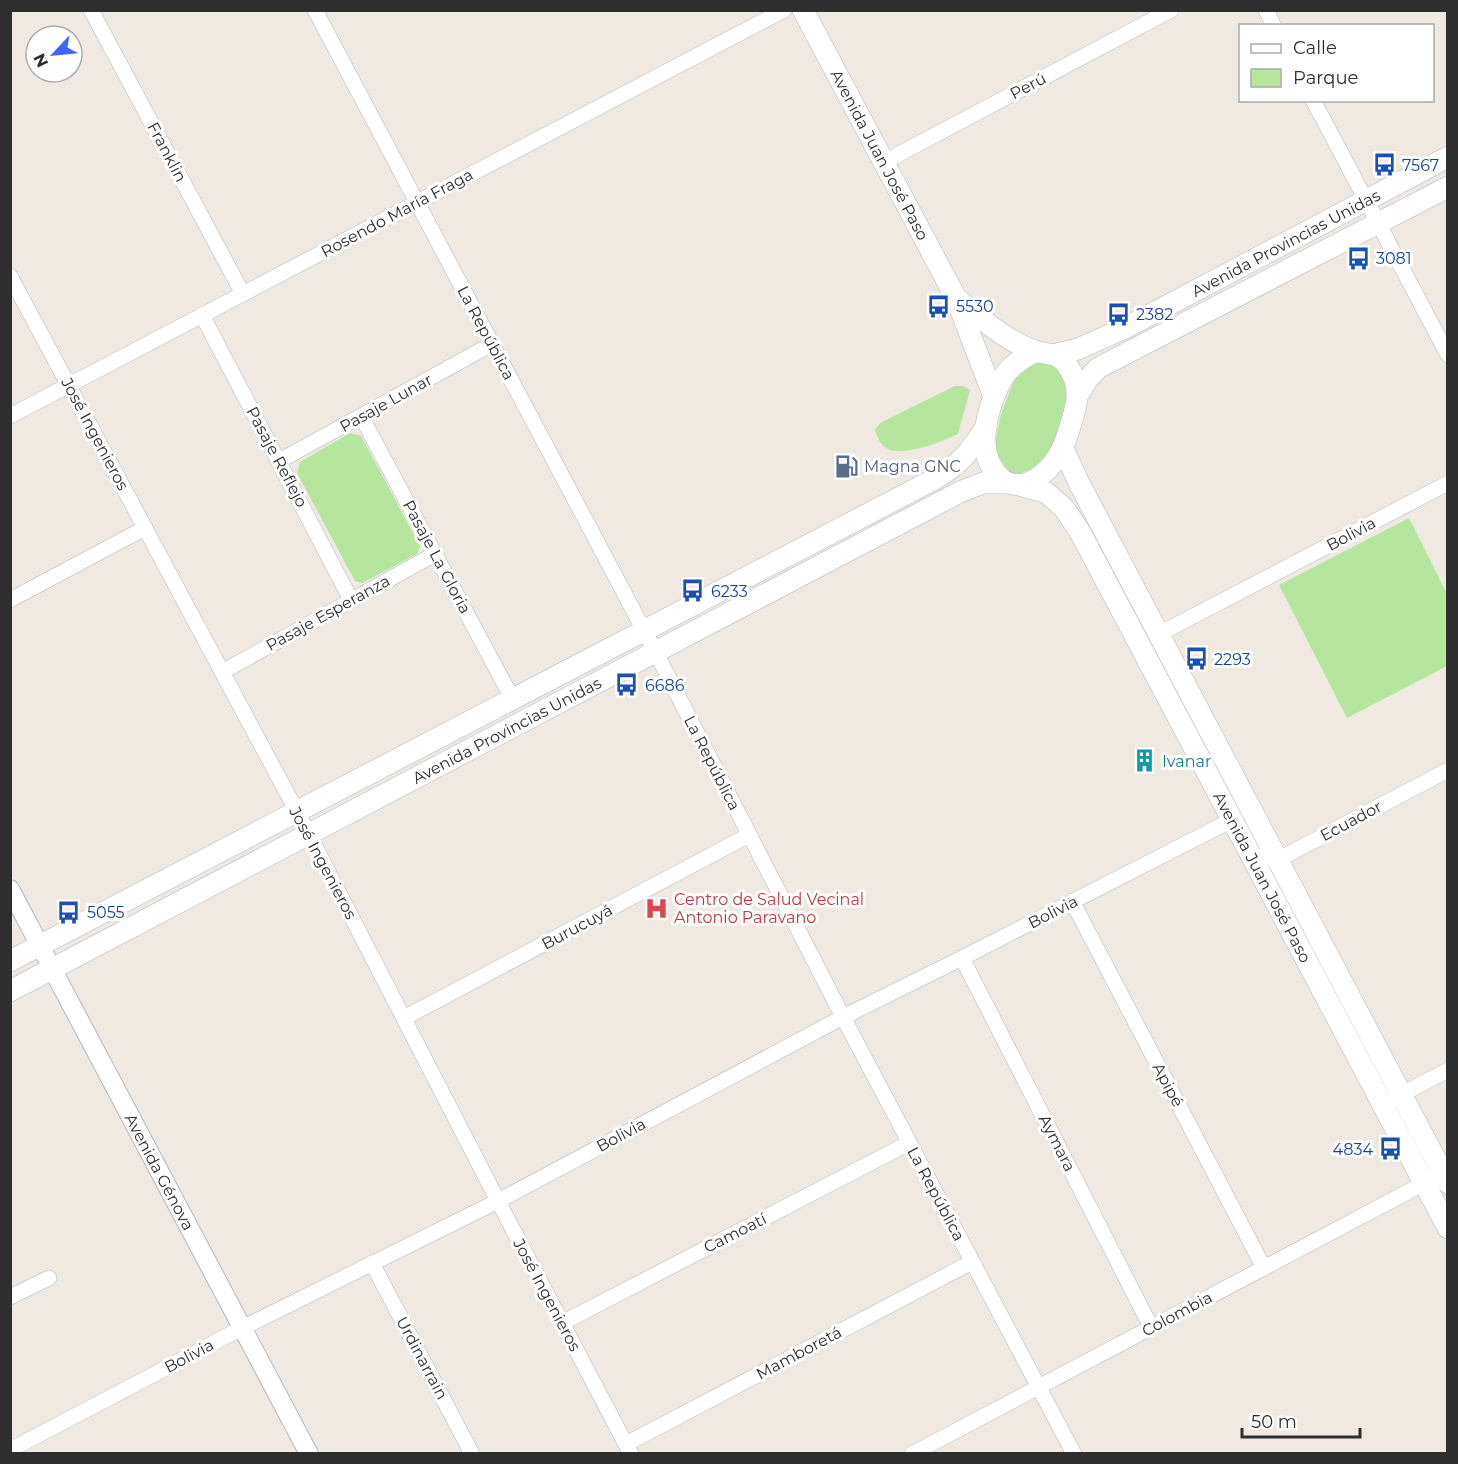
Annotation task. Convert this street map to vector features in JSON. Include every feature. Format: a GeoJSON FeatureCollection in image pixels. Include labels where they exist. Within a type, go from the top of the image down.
{"type":"FeatureCollection","features":[{"type":"Feature","properties":{"kind":"main road","name":"Avenida Juan José Paso"},"geometry":{"type":"LineString","coordinates":[[803,10],[956,298],[994,397]]}},
{"type":"Feature","properties":{"kind":"main road","name":"Avenida Provincias Unidas"},"geometry":{"type":"LineString","coordinates":[[1057,354],[1078,349],[1125,328],[1448,157]]}},
{"type":"Feature","properties":{"kind":"main road","name":"Avenida Provincias Unidas"},"geometry":{"type":"LineString","coordinates":[[1078,393],[1098,368],[1448,187]]}},
{"type":"Feature","properties":{"kind":"main road","name":"Avenida Juan José Paso"},"geometry":{"type":"LineString","coordinates":[[956,298],[1004,336],[1036,351]]}},
{"type":"Feature","properties":{"kind":"main road"},"geometry":{"type":"LineString","coordinates":[[1036,351],[1057,354],[1075,379],[1078,393],[1071,425],[1063,448],[1047,471],[1035,480],[1014,484],[995,471],[988,457],[985,442],[986,427],[994,397],[1004,375],[1018,360],[1036,351]]}},
{"type":"Feature","properties":{"kind":"main road","name":"Avenida Provincias Unidas"},"geometry":{"type":"LineString","coordinates":[[10,961],[951,469],[970,450],[986,427]]}},
{"type":"Feature","properties":{"kind":"main road","name":"Avenida Juan José Paso"},"geometry":{"type":"LineString","coordinates":[[1063,448],[1079,483],[1401,1095],[1438,1180],[1448,1228]]}},
{"type":"Feature","properties":{"kind":"main road","name":"Avenida Provincias Unidas"},"geometry":{"type":"LineString","coordinates":[[10,991],[960,492],[984,483],[1014,484]]}},
{"type":"Feature","properties":{"kind":"main road","name":"Avenida Juan José Paso"},"geometry":{"type":"LineString","coordinates":[[1014,484],[1047,493],[1064,508],[1080,532],[1382,1105],[1438,1180]]}},
{"type":"Feature","properties":{"kind":"street","name":"Franklin"},"geometry":{"type":"LineString","coordinates":[[91,10],[243,294]]}},
{"type":"Feature","properties":{"kind":"street","name":"La República"},"geometry":{"type":"LineString","coordinates":[[315,10],[644,630],[843,1017],[1074,1454]]}},
{"type":"Feature","properties":{"kind":"street","name":"Rosendo María Fraga"},"geometry":{"type":"LineString","coordinates":[[10,416],[784,10]]}},
{"type":"Feature","properties":{"kind":"street","name":"Perú"},"geometry":{"type":"LineString","coordinates":[[884,162],[1171,10]]}},
{"type":"Feature","properties":{"kind":"street"},"geometry":{"type":"LineString","coordinates":[[1266,10],[1273,24]]}},
{"type":"Feature","properties":{"kind":"street"},"geometry":{"type":"LineString","coordinates":[[1314,102],[1448,355]]}},
{"type":"Feature","properties":{"kind":"street","name":"José Ingenieros"},"geometry":{"type":"LineString","coordinates":[[10,276],[297,812],[628,1449]]}},
{"type":"Feature","properties":{"kind":"street","name":"Pasaje Reflejo"},"geometry":{"type":"LineString","coordinates":[[202,315],[351,600]]}},
{"type":"Feature","properties":{"kind":"street","name":"Pasaje Lunar"},"geometry":{"type":"LineString","coordinates":[[279,461],[492,344]]}},
{"type":"Feature","properties":{"kind":"street","name":"Pasaje La Gloria"},"geometry":{"type":"LineString","coordinates":[[361,416],[512,698]]}},
{"type":"Feature","properties":{"kind":"street","name":"Bolivia"},"geometry":{"type":"LineString","coordinates":[[1159,634],[1448,483]]}},
{"type":"Feature","properties":{"kind":"street"},"geometry":{"type":"LineString","coordinates":[[10,600],[145,528]]}},
{"type":"Feature","properties":{"kind":"street","name":"Pasaje Esperanza"},"geometry":{"type":"LineString","coordinates":[[222,672],[435,554]]}},
{"type":"Feature","properties":{"kind":"street","name":"Ecuador"},"geometry":{"type":"LineString","coordinates":[[1254,861],[1264,856],[1278,860],[1448,770]]}},
{"type":"Feature","properties":{"kind":"street","name":"Bolivia"},"geometry":{"type":"LineString","coordinates":[[10,1450],[242,1328],[498,1201],[843,1017],[1232,820]]}},
{"type":"Feature","properties":{"kind":"street","name":"Burucuyá"},"geometry":{"type":"LineString","coordinates":[[404,1018],[749,835]]}},
{"type":"Feature","properties":{"kind":"street","name":"Avenida Génova"},"geometry":{"type":"LineString","coordinates":[[10,889],[309,1454]]}},
{"type":"Feature","properties":{"kind":"street","name":"Apipé"},"geometry":{"type":"LineString","coordinates":[[1072,902],[1264,1268]]}},
{"type":"Feature","properties":{"kind":"street","name":"Aymara"},"geometry":{"type":"LineString","coordinates":[[962,958],[1151,1327]]}},
{"type":"Feature","properties":{"kind":"street"},"geometry":{"type":"LineString","coordinates":[[1382,1105],[1448,1070]]}},
{"type":"Feature","properties":{"kind":"street","name":"Camoatí"},"geometry":{"type":"LineString","coordinates":[[562,1323],[909,1143]]}},
{"type":"Feature","properties":{"kind":"street","name":"Colombia"},"geometry":{"type":"LineString","coordinates":[[912,1454],[1264,1268],[1438,1180]]}},
{"type":"Feature","properties":{"kind":"street","name":"Mamboretá"},"geometry":{"type":"LineString","coordinates":[[628,1449],[972,1262]]}},
{"type":"Feature","properties":{"kind":"street","name":"Urdinarrain"},"geometry":{"type":"LineString","coordinates":[[372,1263],[472,1454]]}},
{"type":"Feature","properties":{"kind":"street"},"geometry":{"type":"LineString","coordinates":[[10,1297],[49,1278]]}},
{"type":"Feature","properties":{"kind":"green space"},"geometry":{"type":"Polygon","coordinates":[[[1037,361],[1052,363],[1066,384],[1068,394],[1054,443],[1040,463],[1019,474],[1011,473],[997,454],[995,443],[1001,414],[1013,383],[1024,369],[1037,361]]]}},
{"type":"Feature","properties":{"kind":"green space"},"geometry":{"type":"Polygon","coordinates":[[[955,386],[963,386],[970,390],[958,434],[913,450],[895,451],[881,443],[875,430],[880,423],[955,386]]]}},
{"type":"Feature","properties":{"kind":"green space"},"geometry":{"type":"Polygon","coordinates":[[[350,433],[361,436],[420,546],[417,554],[362,583],[355,581],[297,473],[300,462],[350,433]]]}},
{"type":"Feature","properties":{"kind":"green space"},"geometry":{"type":"Polygon","coordinates":[[[1409,518],[1447,594],[1447,666],[1347,718],[1279,585],[1409,518]]]}},
{"type":"Feature","properties":{"kind":"place","name":"7567"},"geometry":{"type":"Point","coordinates":[1384,165]}},
{"type":"Feature","properties":{"kind":"place","name":"3081"},"geometry":{"type":"Point","coordinates":[1358,258]}},
{"type":"Feature","properties":{"kind":"place","name":"5530"},"geometry":{"type":"Point","coordinates":[938,306]}},
{"type":"Feature","properties":{"kind":"place","name":"2382"},"geometry":{"type":"Point","coordinates":[1118,314]}},
{"type":"Feature","properties":{"kind":"place","name":"Magna GNC"},"geometry":{"type":"Point","coordinates":[846,466]}},
{"type":"Feature","properties":{"kind":"place","name":"6233"},"geometry":{"type":"Point","coordinates":[693,591]}},
{"type":"Feature","properties":{"kind":"place","name":"2293"},"geometry":{"type":"Point","coordinates":[1196,659]}},
{"type":"Feature","properties":{"kind":"place","name":"6686"},"geometry":{"type":"Point","coordinates":[627,685]}},
{"type":"Feature","properties":{"kind":"place","name":"Ivanar"},"geometry":{"type":"Point","coordinates":[1144,761]}},
{"type":"Feature","properties":{"kind":"place","name":"Centro de Salud Vecinal Antonio Paravano"},"geometry":{"type":"Point","coordinates":[656,908]}},
{"type":"Feature","properties":{"kind":"place","name":"5055"},"geometry":{"type":"Point","coordinates":[69,912]}},
{"type":"Feature","properties":{"kind":"place","name":"4834"},"geometry":{"type":"Point","coordinates":[1391,1149]}}]}
